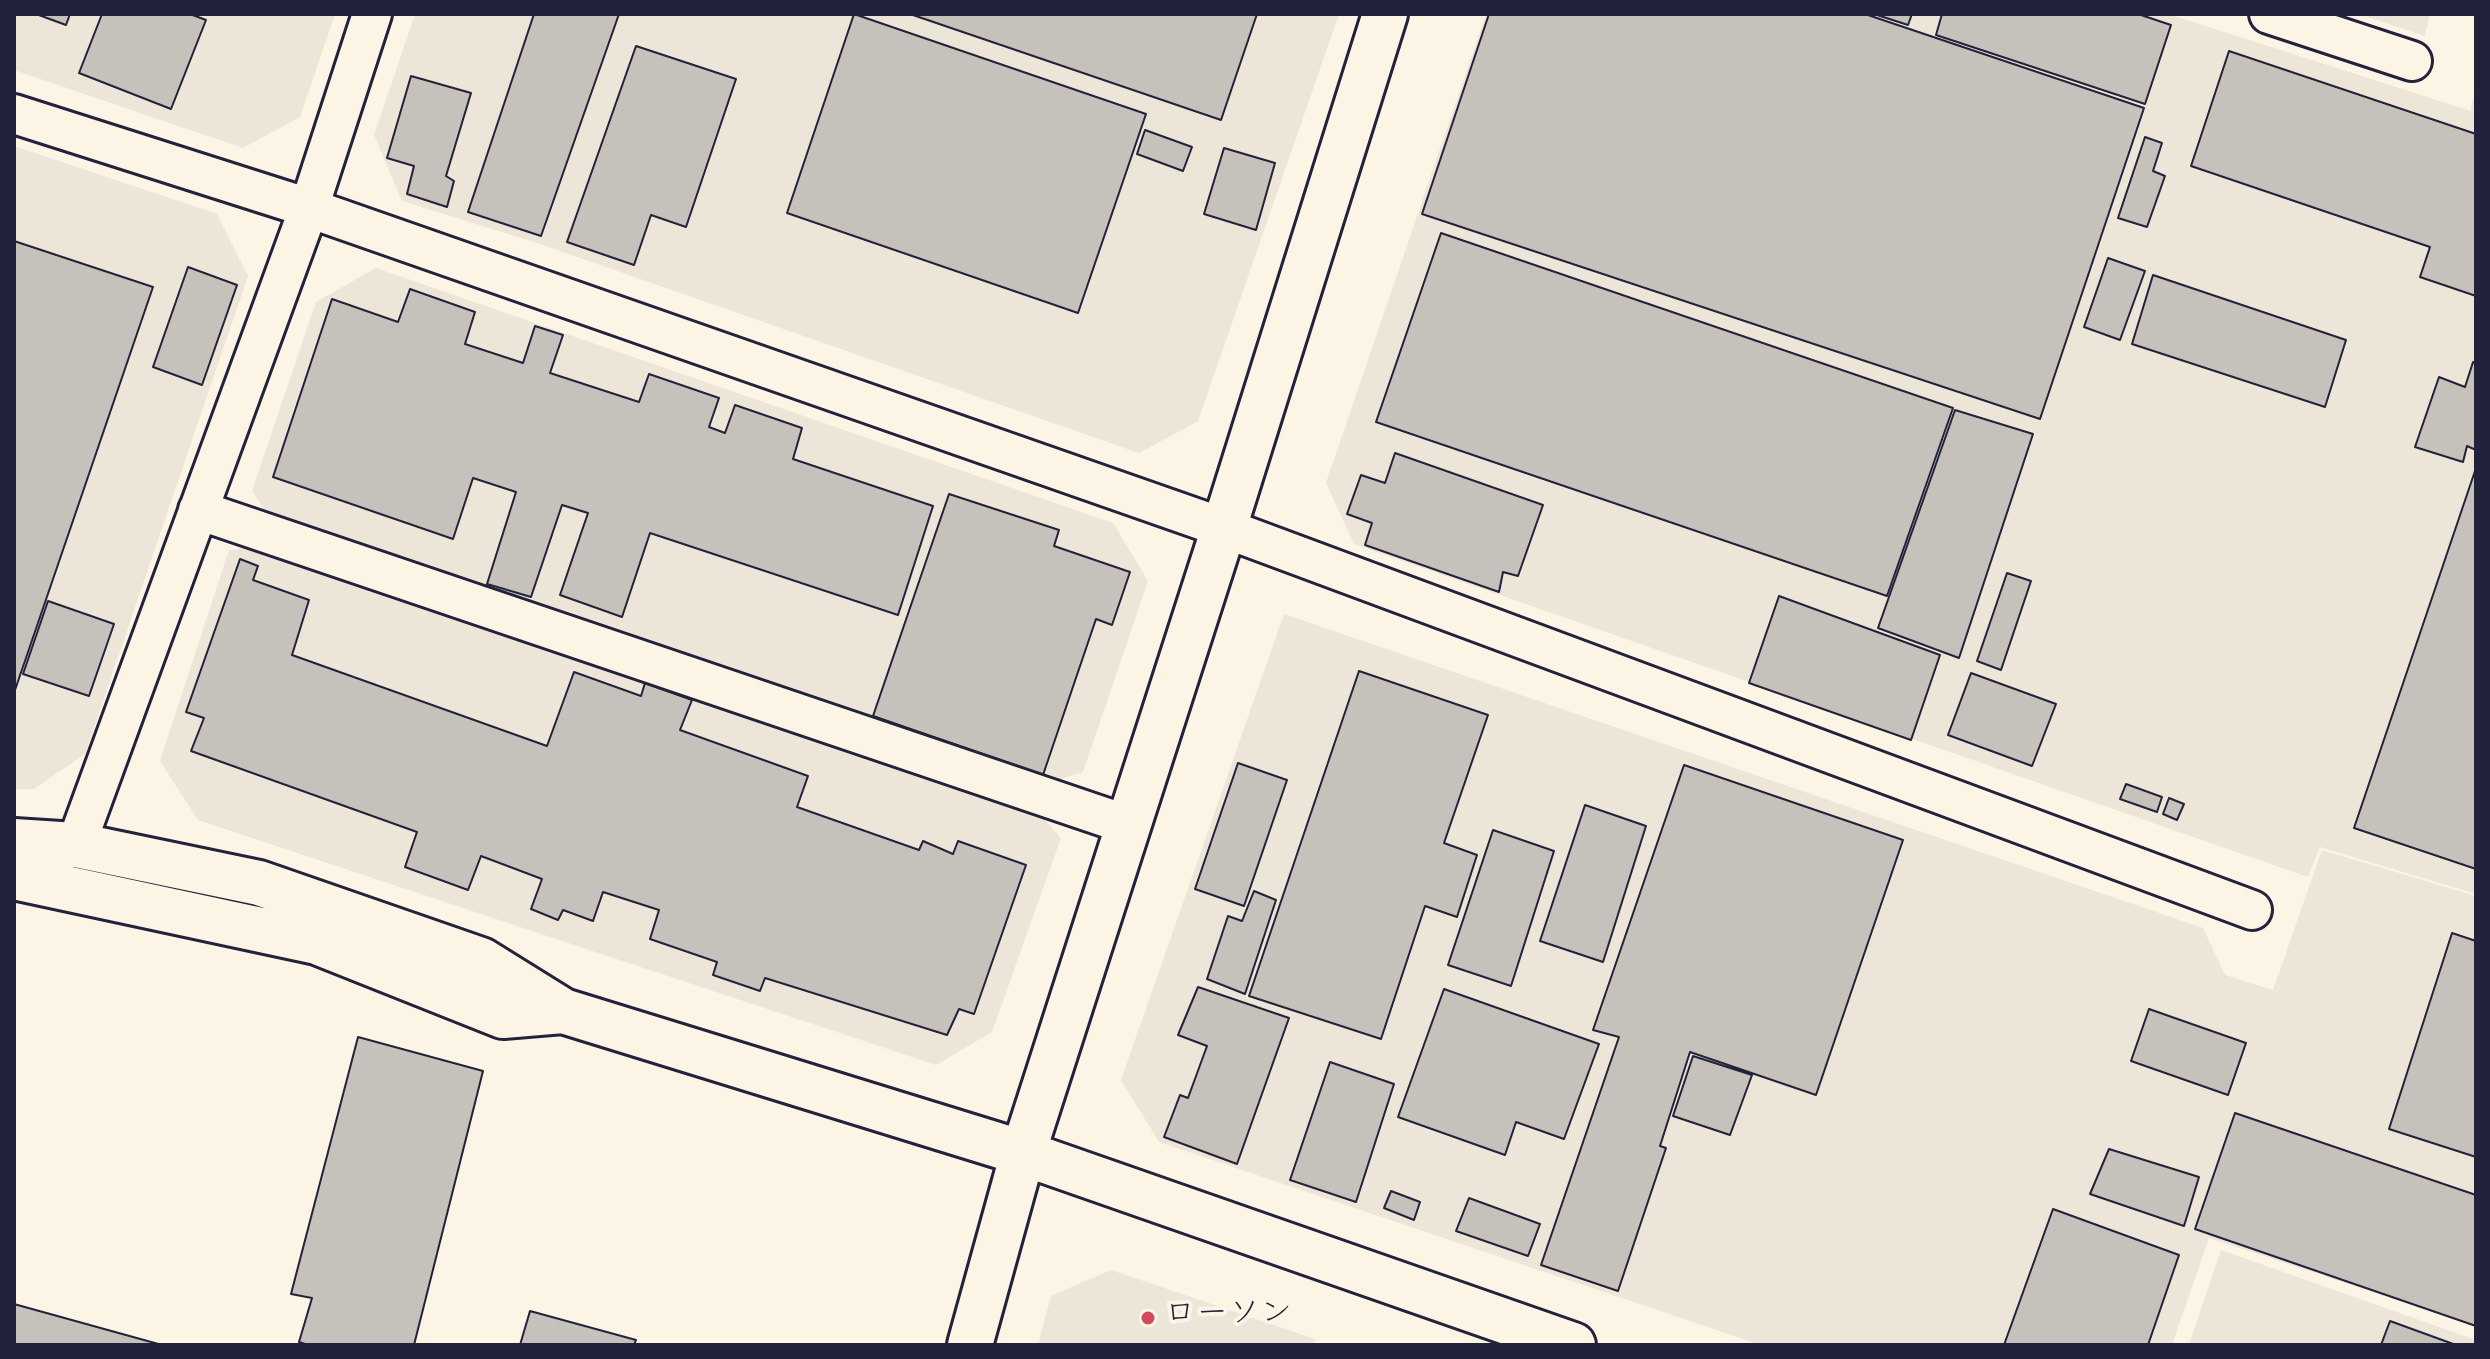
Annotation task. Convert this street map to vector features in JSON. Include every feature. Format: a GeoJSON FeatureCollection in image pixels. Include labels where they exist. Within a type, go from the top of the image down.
{"type":"FeatureCollection","features":[{"type":"Feature","properties":{"kind":"street"},"geometry":{"type":"LineString","coordinates":[[76,845],[309,208],[372,14]]}},
{"type":"Feature","properties":{"kind":"street"},"geometry":{"type":"LineString","coordinates":[[970,1345],[1023,1153],[1385,14]]}},
{"type":"Feature","properties":{"kind":"street"},"geometry":{"type":"LineString","coordinates":[[2269,14],[2412,61]]}},
{"type":"Feature","properties":{"kind":"street"},"geometry":{"type":"LineString","coordinates":[[14,114],[309,208],[1224,528],[2252,910]]}},
{"type":"Feature","properties":{"kind":"street"},"geometry":{"type":"LineString","coordinates":[[198,510],[1128,825]]}},
{"type":"Feature","properties":{"kind":"street"},"geometry":{"type":"LineString","coordinates":[[14,841],[76,845],[274,888],[481,960],[563,1011],[1023,1153],[1573,1345]]}},
{"type":"Feature","properties":{"kind":"street"},"geometry":{"type":"LineString","coordinates":[[14,877],[317,942],[503,1016],[563,1011]]}},
{"type":"Feature","properties":{"kind":"shaded area"},"geometry":{"type":"Polygon","coordinates":[[[14,14],[335,14],[300,117],[243,148],[14,70],[14,14]]]}},
{"type":"Feature","properties":{"kind":"shaded area"},"geometry":{"type":"Polygon","coordinates":[[[415,14],[1339,14],[1198,421],[1139,453],[537,243],[402,201],[374,135],[415,14]]]}},
{"type":"Feature","properties":{"kind":"shaded area"},"geometry":{"type":"Polygon","coordinates":[[[1486,14],[2168,14],[2471,111],[2476,94],[2476,894],[2320,847],[2308,877],[1354,544],[1326,483],[1486,14]]]}},
{"type":"Feature","properties":{"kind":"shaded area"},"geometry":{"type":"Polygon","coordinates":[[[2358,14],[2430,14],[2425,36],[2358,14]]]}},
{"type":"Feature","properties":{"kind":"shaded area"},"geometry":{"type":"Polygon","coordinates":[[[14,146],[217,214],[248,276],[85,754],[34,789],[14,789],[14,146]]]}},
{"type":"Feature","properties":{"kind":"shaded area"},"geometry":{"type":"Polygon","coordinates":[[[376,268],[1113,523],[1148,581],[1083,772],[1049,783],[266,512],[252,491],[316,302],[376,268]]]}},
{"type":"Feature","properties":{"kind":"shaded area"},"geometry":{"type":"Polygon","coordinates":[[[251,547],[1044,819],[1061,838],[992,1032],[936,1065],[198,820],[160,761],[229,550],[251,547]]]}},
{"type":"Feature","properties":{"kind":"shaded area"},"geometry":{"type":"Polygon","coordinates":[[[1284,614],[2203,928],[2225,975],[2273,990],[2322,850],[2476,896],[2476,1326],[2209,1238],[2172,1345],[1761,1345],[1159,1142],[1121,1080],[1284,614]]]}},
{"type":"Feature","properties":{"kind":"shaded area"},"geometry":{"type":"Polygon","coordinates":[[[2221,1250],[2476,1340],[2476,1345],[2189,1345],[2221,1250]]]}},
{"type":"Feature","properties":{"kind":"shaded area","name":"ローソン"},"geometry":{"type":"Polygon","coordinates":[[[1111,1270],[1315,1339],[1313,1345],[1038,1345],[1051,1296],[1111,1270]]]}},
{"type":"Feature","properties":{"kind":"building"},"geometry":{"type":"Polygon","coordinates":[[[36,14],[70,14],[66,25],[36,14]]]}},
{"type":"Feature","properties":{"kind":"building"},"geometry":{"type":"Polygon","coordinates":[[[102,14],[190,14],[206,20],[171,109],[79,73],[102,14]]]}},
{"type":"Feature","properties":{"kind":"building"},"geometry":{"type":"Polygon","coordinates":[[[534,14],[619,14],[541,236],[468,212],[534,14]]]}},
{"type":"Feature","properties":{"kind":"building"},"geometry":{"type":"Polygon","coordinates":[[[854,14],[1146,114],[1078,313],[787,213],[854,14]]]}},
{"type":"Feature","properties":{"kind":"building"},"geometry":{"type":"Polygon","coordinates":[[[910,14],[1257,14],[1221,120],[910,14]]]}},
{"type":"Feature","properties":{"kind":"building"},"geometry":{"type":"Polygon","coordinates":[[[1489,14],[1865,14],[2144,108],[2040,419],[1422,214],[1489,14]]]}},
{"type":"Feature","properties":{"kind":"building"},"geometry":{"type":"Polygon","coordinates":[[[1874,14],[1912,14],[1908,25],[1874,14]]]}},
{"type":"Feature","properties":{"kind":"building"},"geometry":{"type":"Polygon","coordinates":[[[1942,14],[2138,14],[2171,25],[2145,104],[1936,35],[1942,14]]]}},
{"type":"Feature","properties":{"kind":"building"},"geometry":{"type":"Polygon","coordinates":[[[636,46],[736,79],[686,227],[651,215],[634,265],[567,242],[636,46]]]}},
{"type":"Feature","properties":{"kind":"building"},"geometry":{"type":"Polygon","coordinates":[[[2229,51],[2476,134],[2476,296],[2420,277],[2430,247],[2191,166],[2229,51]]]}},
{"type":"Feature","properties":{"kind":"building"},"geometry":{"type":"Polygon","coordinates":[[[411,76],[471,93],[446,176],[454,181],[447,207],[407,194],[414,166],[387,158],[411,76]]]}},
{"type":"Feature","properties":{"kind":"building"},"geometry":{"type":"Polygon","coordinates":[[[1145,130],[1192,147],[1183,171],[1137,154],[1145,130]]]}},
{"type":"Feature","properties":{"kind":"building"},"geometry":{"type":"Polygon","coordinates":[[[2145,137],[2162,143],[2153,171],[2165,176],[2147,227],[2118,218],[2145,137]]]}},
{"type":"Feature","properties":{"kind":"building"},"geometry":{"type":"Polygon","coordinates":[[[1224,148],[1275,163],[1256,230],[1204,214],[1224,148]]]}},
{"type":"Feature","properties":{"kind":"building"},"geometry":{"type":"Polygon","coordinates":[[[1441,233],[1953,408],[1887,596],[1376,422],[1441,233]]]}},
{"type":"Feature","properties":{"kind":"building"},"geometry":{"type":"Polygon","coordinates":[[[14,241],[153,287],[14,693],[14,241]]]}},
{"type":"Feature","properties":{"kind":"building"},"geometry":{"type":"Polygon","coordinates":[[[2108,258],[2145,271],[2120,340],[2084,327],[2108,258]]]}},
{"type":"Feature","properties":{"kind":"building"},"geometry":{"type":"Polygon","coordinates":[[[188,267],[237,285],[202,385],[153,367],[188,267]]]}},
{"type":"Feature","properties":{"kind":"building"},"geometry":{"type":"Polygon","coordinates":[[[2153,275],[2346,340],[2325,407],[2132,344],[2153,275]]]}},
{"type":"Feature","properties":{"kind":"building"},"geometry":{"type":"Polygon","coordinates":[[[410,289],[475,312],[465,344],[523,363],[535,326],[563,335],[550,373],[639,402],[649,374],[719,398],[709,427],[725,433],[735,405],[802,428],[793,459],[933,506],[898,615],[650,533],[622,617],[560,595],[588,513],[562,505],[531,597],[487,584],[516,492],[473,478],[453,539],[273,477],[332,299],[398,322],[410,289]]]}},
{"type":"Feature","properties":{"kind":"building"},"geometry":{"type":"Polygon","coordinates":[[[2473,362],[2476,364],[2476,450],[2467,446],[2463,462],[2415,447],[2439,377],[2465,387],[2473,362]]]}},
{"type":"Feature","properties":{"kind":"building"},"geometry":{"type":"Polygon","coordinates":[[[1955,410],[2033,434],[1959,658],[1878,628],[1955,410]]]}},
{"type":"Feature","properties":{"kind":"building"},"geometry":{"type":"Polygon","coordinates":[[[1395,453],[1543,505],[1518,576],[1503,572],[1499,592],[1365,545],[1372,523],[1347,514],[1361,475],[1385,483],[1395,453]]]}},
{"type":"Feature","properties":{"kind":"building"},"geometry":{"type":"Polygon","coordinates":[[[2476,468],[2476,869],[2354,828],[2476,468]]]}},
{"type":"Feature","properties":{"kind":"building"},"geometry":{"type":"Polygon","coordinates":[[[949,494],[1059,530],[1054,546],[1130,572],[1112,625],[1096,619],[1043,775],[873,716],[949,494]]]}},
{"type":"Feature","properties":{"kind":"building"},"geometry":{"type":"Polygon","coordinates":[[[240,559],[258,566],[253,580],[309,600],[292,655],[547,746],[574,672],[641,696],[645,683],[692,700],[680,730],[808,776],[797,807],[919,850],[923,841],[953,854],[958,841],[1026,865],[974,1014],[959,1009],[947,1035],[765,978],[760,991],[713,975],[717,962],[650,939],[659,910],[603,892],[593,921],[563,910],[558,920],[531,909],[542,879],[481,856],[468,890],[405,867],[417,832],[191,751],[204,718],[186,712],[240,559]]]}},
{"type":"Feature","properties":{"kind":"building"},"geometry":{"type":"Polygon","coordinates":[[[2007,573],[2031,581],[2001,670],[1977,661],[2007,573]]]}},
{"type":"Feature","properties":{"kind":"building"},"geometry":{"type":"Polygon","coordinates":[[[1779,596],[1940,655],[1911,740],[1749,683],[1779,596]]]}},
{"type":"Feature","properties":{"kind":"building"},"geometry":{"type":"Polygon","coordinates":[[[48,601],[114,624],[89,696],[23,674],[48,601]]]}},
{"type":"Feature","properties":{"kind":"building"},"geometry":{"type":"Polygon","coordinates":[[[1359,671],[1488,715],[1444,843],[1477,855],[1457,917],[1425,906],[1381,1039],[1249,996],[1359,671]]]}},
{"type":"Feature","properties":{"kind":"building"},"geometry":{"type":"Polygon","coordinates":[[[1971,673],[2056,704],[2032,766],[1948,735],[1971,673]]]}},
{"type":"Feature","properties":{"kind":"building"},"geometry":{"type":"Polygon","coordinates":[[[1238,763],[1287,780],[1244,906],[1195,889],[1238,763]]]}},
{"type":"Feature","properties":{"kind":"building"},"geometry":{"type":"Polygon","coordinates":[[[1684,765],[1903,840],[1816,1095],[1690,1052],[1660,1146],[1666,1148],[1618,1291],[1541,1265],[1619,1037],[1593,1030],[1684,765]]]}},
{"type":"Feature","properties":{"kind":"building"},"geometry":{"type":"Polygon","coordinates":[[[2126,784],[2162,797],[2157,812],[2120,799],[2126,784]]]}},
{"type":"Feature","properties":{"kind":"building"},"geometry":{"type":"Polygon","coordinates":[[[2169,798],[2184,804],[2177,820],[2163,814],[2169,798]]]}},
{"type":"Feature","properties":{"kind":"building"},"geometry":{"type":"Polygon","coordinates":[[[1585,805],[1646,826],[1603,962],[1540,941],[1585,805]]]}},
{"type":"Feature","properties":{"kind":"building"},"geometry":{"type":"Polygon","coordinates":[[[1493,830],[1554,851],[1511,986],[1448,965],[1493,830]]]}},
{"type":"Feature","properties":{"kind":"building"},"geometry":{"type":"Polygon","coordinates":[[[1254,891],[1276,900],[1245,994],[1207,979],[1228,916],[1242,921],[1254,891]]]}},
{"type":"Feature","properties":{"kind":"building"},"geometry":{"type":"Polygon","coordinates":[[[2452,933],[2476,941],[2476,1157],[2389,1129],[2452,933]]]}},
{"type":"Feature","properties":{"kind":"building"},"geometry":{"type":"Polygon","coordinates":[[[1198,987],[1289,1018],[1237,1164],[1164,1137],[1180,1095],[1188,1098],[1207,1046],[1178,1035],[1198,987]]]}},
{"type":"Feature","properties":{"kind":"building"},"geometry":{"type":"Polygon","coordinates":[[[1444,989],[1599,1044],[1564,1139],[1516,1122],[1505,1155],[1398,1117],[1444,989]]]}},
{"type":"Feature","properties":{"kind":"building"},"geometry":{"type":"Polygon","coordinates":[[[2149,1009],[2246,1043],[2228,1095],[2131,1061],[2149,1009]]]}},
{"type":"Feature","properties":{"kind":"building"},"geometry":{"type":"Polygon","coordinates":[[[358,1037],[483,1071],[414,1345],[308,1345],[299,1342],[312,1298],[291,1294],[358,1037]]]}},
{"type":"Feature","properties":{"kind":"building"},"geometry":{"type":"Polygon","coordinates":[[[1693,1056],[1752,1075],[1730,1135],[1673,1116],[1693,1056]]]}},
{"type":"Feature","properties":{"kind":"building"},"geometry":{"type":"Polygon","coordinates":[[[1330,1062],[1394,1084],[1356,1202],[1290,1180],[1330,1062]]]}},
{"type":"Feature","properties":{"kind":"building"},"geometry":{"type":"Polygon","coordinates":[[[2235,1113],[2476,1195],[2476,1326],[2195,1229],[2235,1113]]]}},
{"type":"Feature","properties":{"kind":"building"},"geometry":{"type":"Polygon","coordinates":[[[2109,1149],[2199,1177],[2184,1226],[2090,1194],[2109,1149]]]}},
{"type":"Feature","properties":{"kind":"building"},"geometry":{"type":"Polygon","coordinates":[[[1391,1191],[1420,1202],[1414,1220],[1384,1208],[1391,1191]]]}},
{"type":"Feature","properties":{"kind":"building"},"geometry":{"type":"Polygon","coordinates":[[[1469,1198],[1540,1224],[1528,1256],[1456,1231],[1469,1198]]]}},
{"type":"Feature","properties":{"kind":"building"},"geometry":{"type":"Polygon","coordinates":[[[2053,1209],[2179,1255],[2148,1345],[2004,1345],[2053,1209]]]}},
{"type":"Feature","properties":{"kind":"building"},"geometry":{"type":"Polygon","coordinates":[[[14,1304],[162,1345],[14,1345],[14,1304]]]}},
{"type":"Feature","properties":{"kind":"building"},"geometry":{"type":"Polygon","coordinates":[[[530,1311],[636,1340],[634,1345],[520,1345],[530,1311]]]}},
{"type":"Feature","properties":{"kind":"building"},"geometry":{"type":"Polygon","coordinates":[[[2390,1321],[2456,1345],[2381,1345],[2390,1321]]]}},
{"type":"Feature","properties":{"kind":"place","name":"ローソン"},"geometry":{"type":"Point","coordinates":[1148,1318]}}]}
